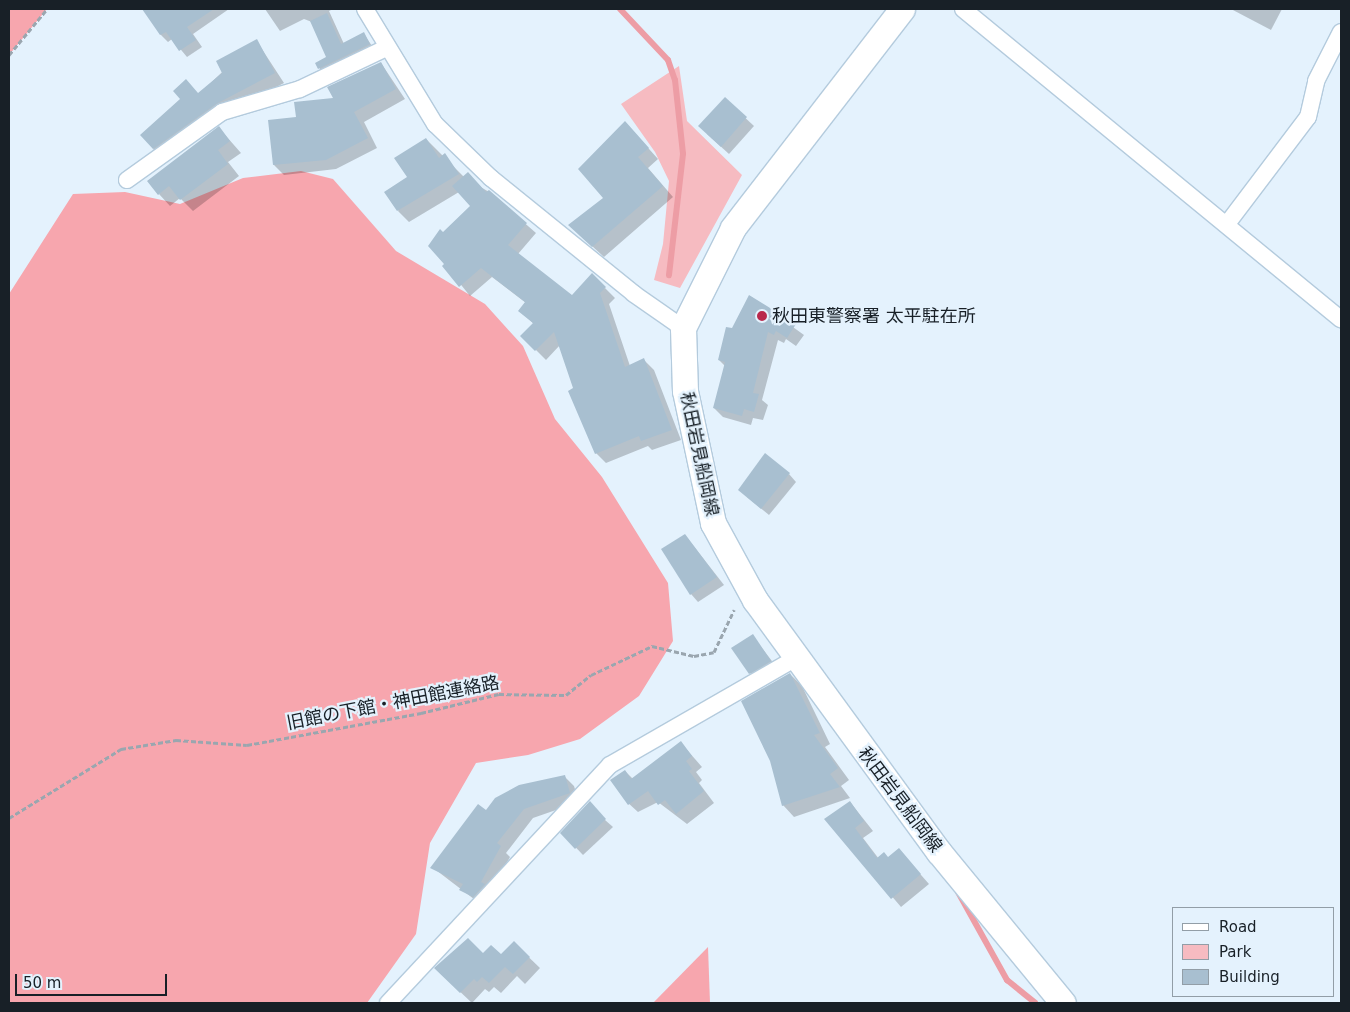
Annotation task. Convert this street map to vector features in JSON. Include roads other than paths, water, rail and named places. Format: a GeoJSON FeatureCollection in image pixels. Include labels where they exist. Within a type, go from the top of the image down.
{"type":"FeatureCollection","features":[{"type":"Feature","properties":{"kind":"main road","name":"秋田岩見船岡線"},"geometry":{"type":"LineString","coordinates":[[902,9],[733,228],[683,328],[685,391],[713,523],[746,584],[939,852],[1055,1000]]}},
{"type":"Feature","properties":{"kind":"street"},"geometry":{"type":"LineString","coordinates":[[365,9],[386,48],[435,124],[491,178],[634,294],[683,328]]}},
{"type":"Feature","properties":{"kind":"street"},"geometry":{"type":"LineString","coordinates":[[963,9],[1227,224],[1341,320]]}},
{"type":"Feature","properties":{"kind":"street"},"geometry":{"type":"LineString","coordinates":[[1227,224],[1308,117],[1316,81],[1341,32]]}},
{"type":"Feature","properties":{"kind":"street"},"geometry":{"type":"LineString","coordinates":[[127,180],[222,112],[300,89],[386,48]]}},
{"type":"Feature","properties":{"kind":"street"},"geometry":{"type":"LineString","coordinates":[[388,1003],[610,765],[798,657]]}},
{"type":"Feature","properties":{"kind":"waterway"},"geometry":{"type":"LineString","coordinates":[[620,9],[668,60],[675,80],[683,154],[669,275]]}},
{"type":"Feature","properties":{"kind":"waterway"},"geometry":{"type":"LineString","coordinates":[[958,892],[1007,980],[1035,1003]]}},
{"type":"Feature","properties":{"kind":"place","name":"秋田東警察署 太平駐在所"},"geometry":{"type":"Point","coordinates":[762,316]}}]}
